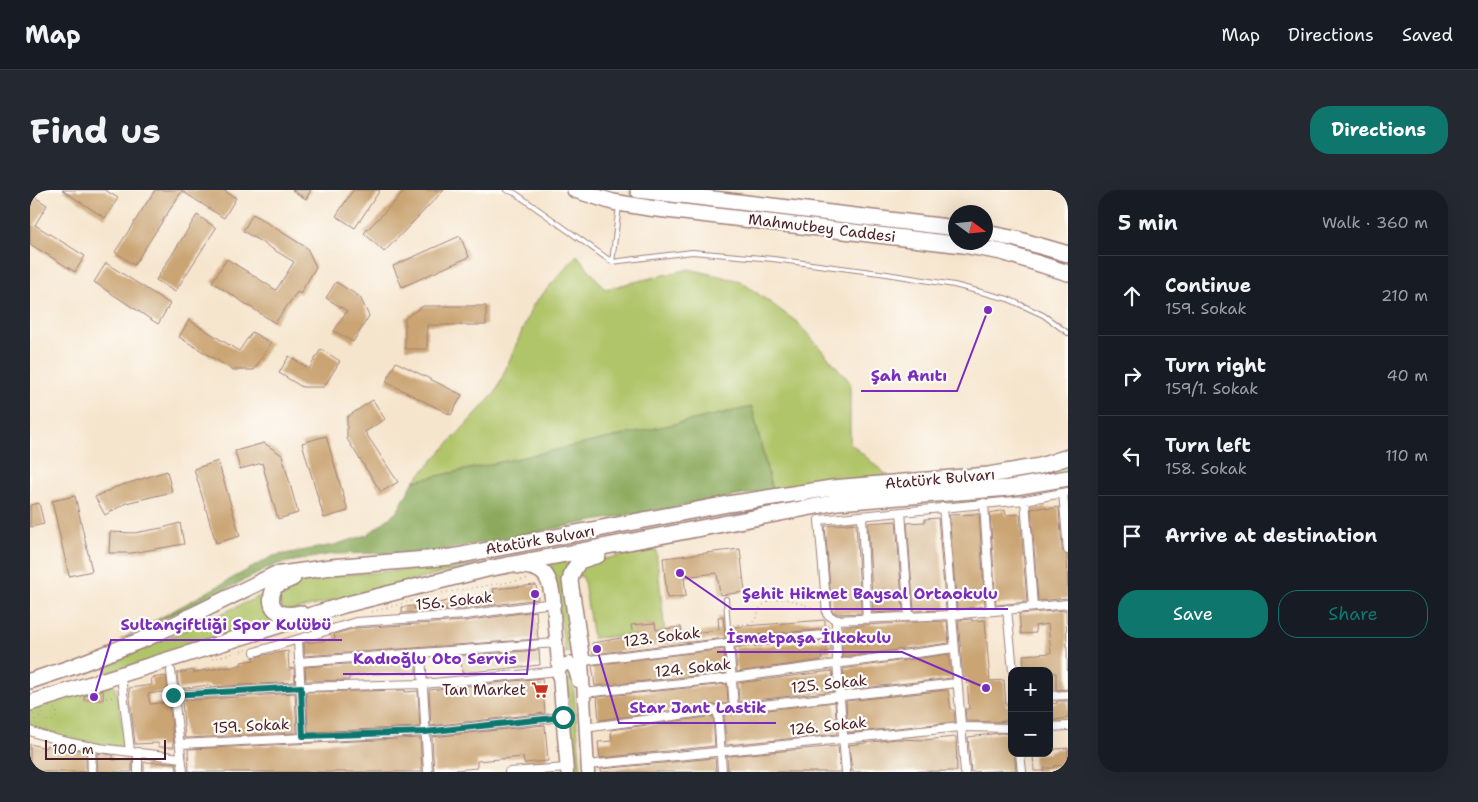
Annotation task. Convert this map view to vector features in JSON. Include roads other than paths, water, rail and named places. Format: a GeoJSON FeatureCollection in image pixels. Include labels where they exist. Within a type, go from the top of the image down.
{"type":"FeatureCollection","features":[{"type":"Feature","properties":{"kind":"highway","name":"Mahmutbey Caddesi"},"geometry":{"type":"LineString","coordinates":[[575,190],[620,203],[649,208],[963,245],[1002,252],[1068,273]]}},
{"type":"Feature","properties":{"kind":"highway","name":"Mahmutbey Caddesi"},"geometry":{"type":"LineString","coordinates":[[638,190],[948,227]]}},
{"type":"Feature","properties":{"kind":"highway"},"geometry":{"type":"LineString","coordinates":[[993,234],[1068,254]]}},
{"type":"Feature","properties":{"kind":"highway","name":"Atatürk Bulvarı"},"geometry":{"type":"LineString","coordinates":[[30,681],[147,638],[274,575],[299,570],[451,557],[728,504],[832,488],[988,476],[1040,466],[1068,457]]}},
{"type":"Feature","properties":{"kind":"highway","name":"Atatürk Bulvarı"},"geometry":{"type":"LineString","coordinates":[[33,709],[344,605],[487,569],[838,502],[1009,488],[1068,478]]}},
{"type":"Feature","properties":{"kind":"highway"},"geometry":{"type":"LineString","coordinates":[[582,661],[570,581],[579,560],[743,526],[762,516]]}},
{"type":"Feature","properties":{"kind":"highway"},"geometry":{"type":"LineString","coordinates":[[343,566],[324,574],[299,576],[286,580],[276,586],[271,594],[271,603],[281,614],[291,615],[324,606],[344,605]]}},
{"type":"Feature","properties":{"kind":"highway"},"geometry":{"type":"LineString","coordinates":[[487,569],[520,566],[534,567],[541,570],[550,583],[553,604]]}},
{"type":"Feature","properties":{"kind":"main road"},"geometry":{"type":"LineString","coordinates":[[553,604],[567,770]]}},
{"type":"Feature","properties":{"kind":"main road"},"geometry":{"type":"LineString","coordinates":[[582,661],[587,768]]}},
{"type":"Feature","properties":{"kind":"main road"},"geometry":{"type":"LineString","coordinates":[[559,671],[565,664],[573,666],[583,692]]}},
{"type":"Feature","properties":{"kind":"street"},"geometry":{"type":"LineString","coordinates":[[1068,550],[1065,493],[1025,500],[819,520],[828,614],[836,620],[951,615],[1068,604]]}},
{"type":"Feature","properties":{"kind":"street"},"geometry":{"type":"LineString","coordinates":[[1025,500],[1033,607]]}},
{"type":"Feature","properties":{"kind":"street"},"geometry":{"type":"LineString","coordinates":[[984,503],[992,611]]}},
{"type":"Feature","properties":{"kind":"street"},"geometry":{"type":"LineString","coordinates":[[943,507],[965,772]]}},
{"type":"Feature","properties":{"kind":"street"},"geometry":{"type":"LineString","coordinates":[[902,512],[909,616]]}},
{"type":"Feature","properties":{"kind":"street"},"geometry":{"type":"LineString","coordinates":[[862,516],[867,619]]}},
{"type":"Feature","properties":{"kind":"street","name":"156. Sokak"},"geometry":{"type":"LineString","coordinates":[[255,652],[356,622],[465,615],[553,604]]}},
{"type":"Feature","properties":{"kind":"street"},"geometry":{"type":"LineString","coordinates":[[1007,610],[1013,667]]}},
{"type":"Feature","properties":{"kind":"street"},"geometry":{"type":"LineString","coordinates":[[836,620],[839,697],[846,772]]}},
{"type":"Feature","properties":{"kind":"street","name":"123. Sokak"},"geometry":{"type":"LineString","coordinates":[[582,661],[729,643],[836,634]]}},
{"type":"Feature","properties":{"kind":"street"},"geometry":{"type":"LineString","coordinates":[[298,640],[303,736]]}},
{"type":"Feature","properties":{"kind":"street"},"geometry":{"type":"LineString","coordinates":[[300,662],[556,643]]}},
{"type":"Feature","properties":{"kind":"street"},"geometry":{"type":"LineString","coordinates":[[729,643],[734,708]]}},
{"type":"Feature","properties":{"kind":"street","name":"124. Sokak"},"geometry":{"type":"LineString","coordinates":[[583,692],[732,678],[954,648]]}},
{"type":"Feature","properties":{"kind":"street"},"geometry":{"type":"LineString","coordinates":[[421,654],[428,772]]}},
{"type":"Feature","properties":{"kind":"street"},"geometry":{"type":"LineString","coordinates":[[171,671],[183,772]]}},
{"type":"Feature","properties":{"kind":"street"},"geometry":{"type":"LineString","coordinates":[[173,695],[301,687],[423,684],[559,671]]}},
{"type":"Feature","properties":{"kind":"street"},"geometry":{"type":"LineString","coordinates":[[122,684],[138,772]]}},
{"type":"Feature","properties":{"kind":"street","name":"125. Sokak"},"geometry":{"type":"LineString","coordinates":[[584,728],[734,708],[957,684]]}},
{"type":"Feature","properties":{"kind":"street"},"geometry":{"type":"LineString","coordinates":[[1053,696],[1068,695]]}},
{"type":"Feature","properties":{"kind":"street"},"geometry":{"type":"LineString","coordinates":[[718,710],[722,772]]}},
{"type":"Feature","properties":{"kind":"street","name":"159. Sokak"},"geometry":{"type":"LineString","coordinates":[[180,744],[303,736],[425,732],[563,717]]}},
{"type":"Feature","properties":{"kind":"street"},"geometry":{"type":"LineString","coordinates":[[1053,727],[1068,726]]}},
{"type":"Feature","properties":{"kind":"street","name":"126. Sokak"},"geometry":{"type":"LineString","coordinates":[[587,768],[844,738],[961,727],[1008,728]]}},
{"type":"Feature","properties":{"kind":"street"},"geometry":{"type":"LineString","coordinates":[[30,731],[51,739],[181,758]]}},
{"type":"Feature","properties":{"kind":"street"},"geometry":{"type":"LineString","coordinates":[[91,746],[92,772]]}},
{"type":"Feature","properties":{"kind":"street"},"geometry":{"type":"LineString","coordinates":[[1020,757],[1022,772]]}},
{"type":"Feature","properties":{"kind":"street"},"geometry":{"type":"LineString","coordinates":[[509,772],[567,770]]}},
{"type":"Feature","properties":{"kind":"lane"},"geometry":{"type":"LineString","coordinates":[[506,190],[515,193],[612,262],[692,252],[773,259],[887,274],[954,285],[1008,299],[1043,315],[1068,333]]}},
{"type":"Feature","properties":{"kind":"lane"},"geometry":{"type":"LineString","coordinates":[[612,262],[620,203]]}},
{"type":"Feature","properties":{"kind":"lane"},"geometry":{"type":"LineString","coordinates":[[726,599],[729,643]]}},
{"type":"Feature","properties":{"kind":"place","name":"Şah Anıtı"},"geometry":{"type":"Point","coordinates":[988,310]}},
{"type":"Feature","properties":{"kind":"place","name":"Şehit Hikmet Baysal Ortaokulu"},"geometry":{"type":"Point","coordinates":[680,573]}},
{"type":"Feature","properties":{"kind":"place","name":"Kadıoğlu Oto Servis"},"geometry":{"type":"Point","coordinates":[535,594]}},
{"type":"Feature","properties":{"kind":"place","name":"Star Jant Lastik"},"geometry":{"type":"Point","coordinates":[597,649]}},
{"type":"Feature","properties":{"kind":"place","name":"İsmetpaşa İlkokulu"},"geometry":{"type":"Point","coordinates":[986,688]}},
{"type":"Feature","properties":{"kind":"place","name":"Tan Market"},"geometry":{"type":"Point","coordinates":[540,690]}},
{"type":"Feature","properties":{"kind":"place","name":"Sultançiftliği Spor Kulübü"},"geometry":{"type":"Point","coordinates":[94,697]}}]}
